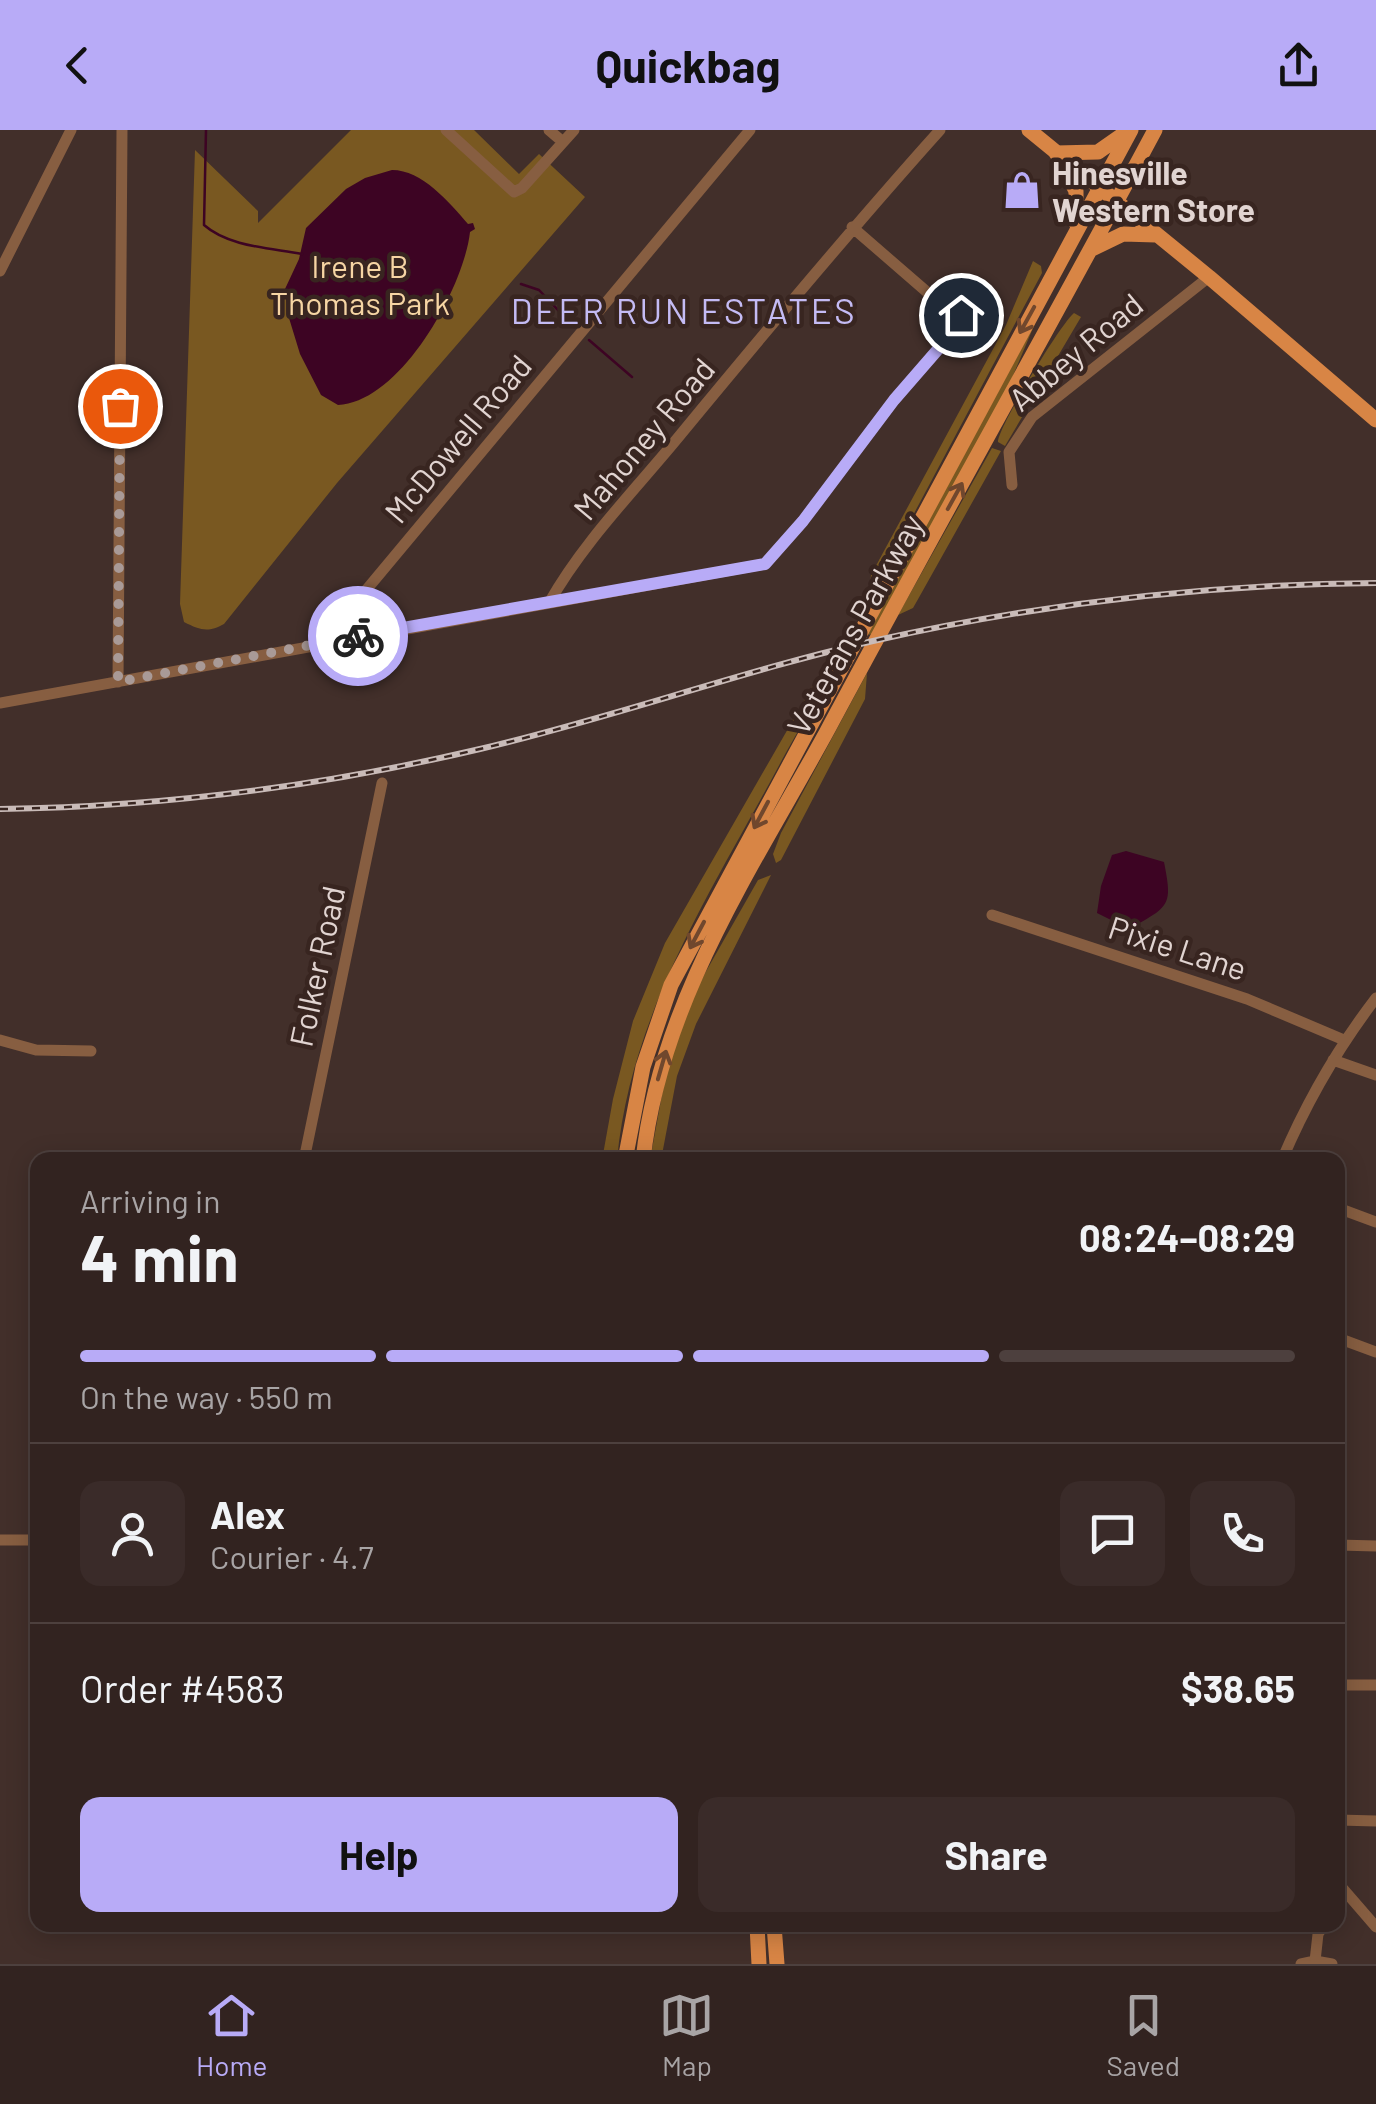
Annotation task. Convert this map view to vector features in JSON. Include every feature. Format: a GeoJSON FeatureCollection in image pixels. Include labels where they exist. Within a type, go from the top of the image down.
{"type":"FeatureCollection","features":[{"type":"Feature","properties":{"kind":"main road"},"geometry":{"type":"LineString","coordinates":[[1029,130],[1210,277],[1376,420]]}},
{"type":"Feature","properties":{"kind":"main road"},"geometry":{"type":"LineString","coordinates":[[1056,152],[1098,152],[1130,130]]}},
{"type":"Feature","properties":{"kind":"main road","name":"Veterans Parkway"},"geometry":{"type":"LineString","coordinates":[[626,1152],[642,1067],[671,985],[1130,130]]}},
{"type":"Feature","properties":{"kind":"main road","name":"Veterans Parkway"},"geometry":{"type":"LineString","coordinates":[[645,1152],[660,1072],[688,992],[1156,130]]}},
{"type":"Feature","properties":{"kind":"main road"},"geometry":{"type":"LineString","coordinates":[[1056,152],[1078,198],[1074,234]]}},
{"type":"Feature","properties":{"kind":"main road"},"geometry":{"type":"LineString","coordinates":[[1089,251],[1123,234],[1159,236]]}},
{"type":"Feature","properties":{"kind":"main road"},"geometry":{"type":"LineString","coordinates":[[757,1932],[759,1964]]}},
{"type":"Feature","properties":{"kind":"main road"},"geometry":{"type":"LineString","coordinates":[[775,1932],[777,1964]]}},
{"type":"Feature","properties":{"kind":"street"},"geometry":{"type":"LineString","coordinates":[[0,272],[70,130]]}},
{"type":"Feature","properties":{"kind":"street"},"geometry":{"type":"LineString","coordinates":[[118,682],[122,130]]}},
{"type":"Feature","properties":{"kind":"street"},"geometry":{"type":"LineString","coordinates":[[446,130],[514,192],[574,130]]}},
{"type":"Feature","properties":{"kind":"street"},"geometry":{"type":"LineString","coordinates":[[548,130],[563,142]]}},
{"type":"Feature","properties":{"kind":"street","name":"McDowell Road"},"geometry":{"type":"LineString","coordinates":[[322,642],[750,130]]}},
{"type":"Feature","properties":{"kind":"street","name":"Mahoney Road"},"geometry":{"type":"LineString","coordinates":[[548,603],[605,526],[852,228],[940,130]]}},
{"type":"Feature","properties":{"kind":"street"},"geometry":{"type":"LineString","coordinates":[[0,703],[765,564],[803,521],[894,400],[960,324],[961,315],[942,305],[852,228]]}},
{"type":"Feature","properties":{"kind":"street","name":"Abbey Road"},"geometry":{"type":"LineString","coordinates":[[1012,486],[1008,452],[1032,417],[1210,277]]}},
{"type":"Feature","properties":{"kind":"street","name":"Folker Road"},"geometry":{"type":"LineString","coordinates":[[306,1152],[382,783]]}},
{"type":"Feature","properties":{"kind":"street","name":"Pixie Lane"},"geometry":{"type":"LineString","coordinates":[[992,915],[1247,999],[1344,1040]]}},
{"type":"Feature","properties":{"kind":"street"},"geometry":{"type":"LineString","coordinates":[[1285,1152],[1306,1104],[1344,1040],[1376,998]]}},
{"type":"Feature","properties":{"kind":"street"},"geometry":{"type":"LineString","coordinates":[[0,1040],[36,1050],[91,1051]]}},
{"type":"Feature","properties":{"kind":"street"},"geometry":{"type":"LineString","coordinates":[[1333,1060],[1376,1076]]}},
{"type":"Feature","properties":{"kind":"street"},"geometry":{"type":"LineString","coordinates":[[1345,1211],[1376,1222]]}},
{"type":"Feature","properties":{"kind":"street"},"geometry":{"type":"LineString","coordinates":[[1345,1345],[1376,1352]]}},
{"type":"Feature","properties":{"kind":"street"},"geometry":{"type":"LineString","coordinates":[[0,1540],[30,1540]]}},
{"type":"Feature","properties":{"kind":"street"},"geometry":{"type":"LineString","coordinates":[[1345,1545],[1376,1546]]}},
{"type":"Feature","properties":{"kind":"street"},"geometry":{"type":"LineString","coordinates":[[1345,1684],[1376,1686]]}},
{"type":"Feature","properties":{"kind":"street"},"geometry":{"type":"LineString","coordinates":[[1345,1820],[1376,1822]]}},
{"type":"Feature","properties":{"kind":"street"},"geometry":{"type":"LineString","coordinates":[[1345,1898],[1376,1928]]}},
{"type":"Feature","properties":{"kind":"street"},"geometry":{"type":"LineString","coordinates":[[1315,1961],[1319,1932]]}},
{"type":"Feature","properties":{"kind":"street"},"geometry":{"type":"LineString","coordinates":[[1300,1964],[1332,1964]]}},
{"type":"Feature","properties":{"kind":"green space","name":"Irene B Thomas Park"},"geometry":{"type":"Polygon","coordinates":[[[351,130],[474,130],[519,174],[539,154],[585,197],[337,483],[224,624],[199,629],[184,622],[180,604],[195,150],[258,211],[258,223],[351,130]]]}},
{"type":"Feature","properties":{"kind":"green space"},"geometry":{"type":"Polygon","coordinates":[[[1033,261],[1041,266],[1042,273],[869,598],[871,575],[1006,325],[1033,261]]]}},
{"type":"Feature","properties":{"kind":"green space"},"geometry":{"type":"Polygon","coordinates":[[[1074,313],[1081,317],[1005,446],[998,442],[1000,433],[1044,355],[1074,313]]]}},
{"type":"Feature","properties":{"kind":"green space"},"geometry":{"type":"Polygon","coordinates":[[[1036,321],[1009,385],[872,634],[867,635],[1036,321]]]}},
{"type":"Feature","properties":{"kind":"green space"},"geometry":{"type":"Polygon","coordinates":[[[992,448],[1001,451],[917,601],[913,608],[898,615],[992,448]]]}},
{"type":"Feature","properties":{"kind":"green space"},"geometry":{"type":"Polygon","coordinates":[[[829,670],[679,952],[639,1052],[618,1152],[603,1152],[633,1021],[665,943],[812,687],[829,670]]]}},
{"type":"Feature","properties":{"kind":"green space"},"geometry":{"type":"Polygon","coordinates":[[[867,673],[865,699],[776,863],[773,854],[781,833],[867,673]]]}},
{"type":"Feature","properties":{"kind":"green space"},"geometry":{"type":"Polygon","coordinates":[[[771,875],[696,1024],[677,1076],[663,1152],[651,1152],[666,1073],[696,989],[758,880],[771,875]]]}},
{"type":"Feature","properties":{"kind":"shaded area"},"geometry":{"type":"Polygon","coordinates":[[[392,170],[424,181],[475,229],[470,232],[456,282],[442,310],[406,363],[362,399],[338,405],[321,395],[300,354],[285,289],[299,259],[306,228],[346,189],[392,170]]]}},
{"type":"Feature","properties":{"kind":"shaded area"},"geometry":{"type":"Polygon","coordinates":[[[1126,851],[1164,862],[1168,886],[1162,908],[1134,926],[1097,913],[1112,855],[1126,851]]]}},
{"type":"Feature","properties":{"kind":"waterway"},"geometry":{"type":"LineString","coordinates":[[206,130],[204,225],[238,242],[302,254]]}},
{"type":"Feature","properties":{"kind":"waterway"},"geometry":{"type":"LineString","coordinates":[[521,284],[539,290],[574,327]]}},
{"type":"Feature","properties":{"kind":"waterway"},"geometry":{"type":"LineString","coordinates":[[589,340],[632,377]]}},
{"type":"Feature","properties":{"kind":"railway"},"geometry":{"type":"LineString","coordinates":[[0,809],[181,799],[361,774],[529,737],[824,653],[997,616],[1186,592],[1376,583]]}},
{"type":"Feature","properties":{"kind":"way so far"},"geometry":{"type":"LineString","coordinates":[[120,406],[118,682],[358,636]]}},
{"type":"Feature","properties":{"kind":"place","name":"Hinesville Western Store"},"geometry":{"type":"Point","coordinates":[1022,190]}},
{"type":"Feature","properties":{"kind":"district","name":"DEER RUN ESTATES"},"geometry":{"type":"Point","coordinates":[684,310]}},
{"type":"Feature","properties":{"kind":"route"},"geometry":{"type":"LineString","coordinates":[[358,636],[765,564],[803,521],[894,400],[946,342],[960,324],[961,315]]}}]}
